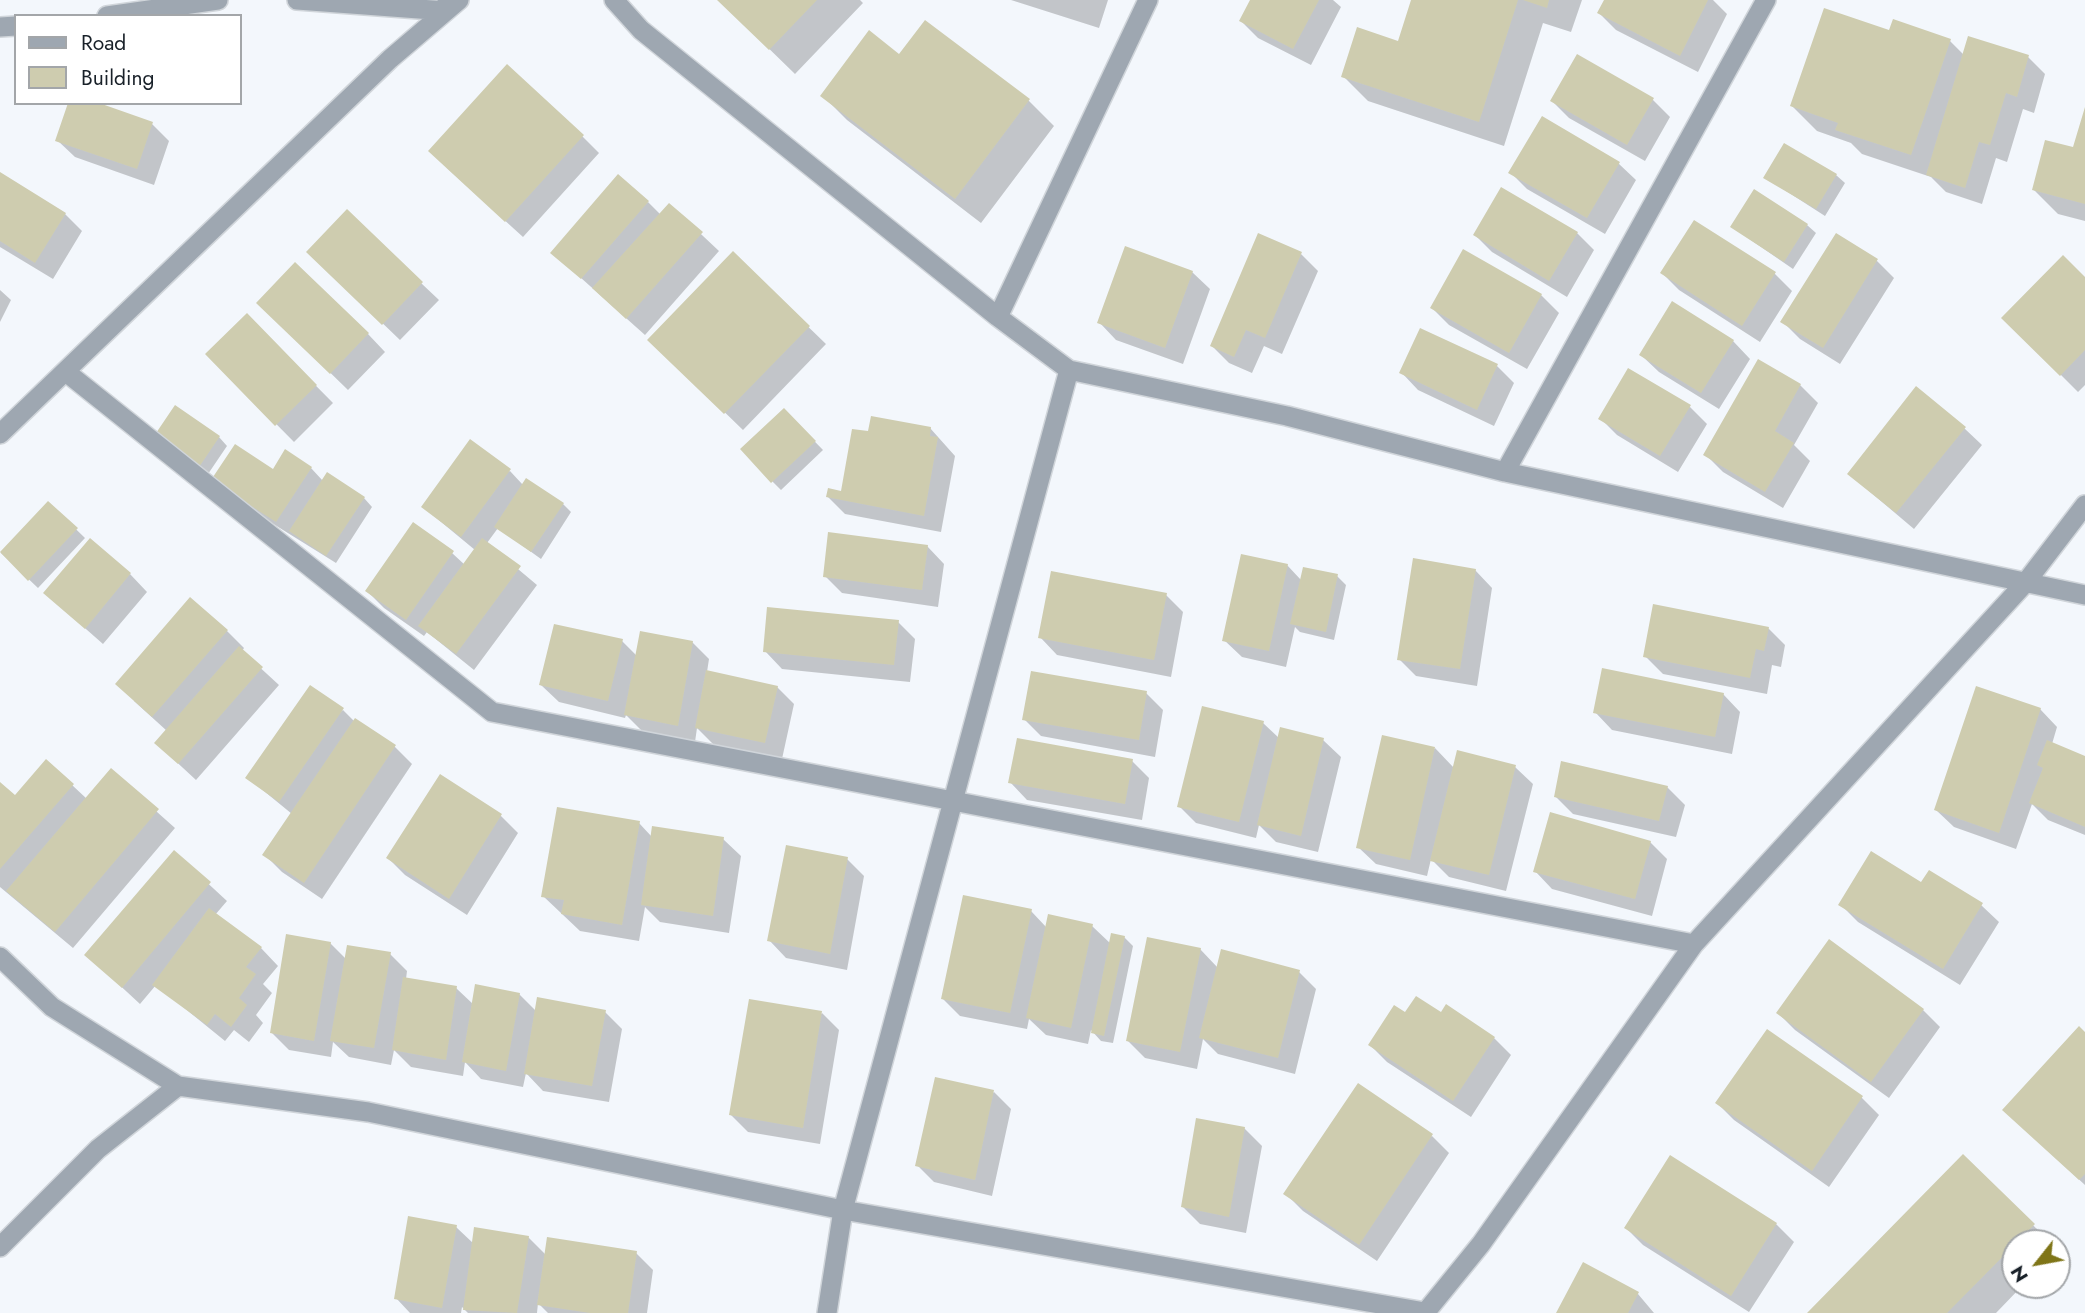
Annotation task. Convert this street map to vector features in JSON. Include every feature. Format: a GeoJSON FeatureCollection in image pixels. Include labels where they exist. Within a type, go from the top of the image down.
{"type":"FeatureCollection","features":[{"type":"Feature","properties":{"kind":"street"},"geometry":{"type":"LineString","coordinates":[[121,14],[218,0]]}},
{"type":"Feature","properties":{"kind":"street"},"geometry":{"type":"LineString","coordinates":[[297,0],[450,4]]}},
{"type":"Feature","properties":{"kind":"street"},"geometry":{"type":"LineString","coordinates":[[614,0],[640,30],[998,317],[1069,370],[1287,416],[1505,472],[2085,595]]}},
{"type":"Feature","properties":{"kind":"street"},"geometry":{"type":"LineString","coordinates":[[998,317],[1148,0]]}},
{"type":"Feature","properties":{"kind":"street"},"geometry":{"type":"LineString","coordinates":[[1505,472],[1766,0]]}},
{"type":"Feature","properties":{"kind":"street"},"geometry":{"type":"LineString","coordinates":[[0,434],[450,4]]}},
{"type":"Feature","properties":{"kind":"street"},"geometry":{"type":"LineString","coordinates":[[827,1313],[843,1210],[951,800],[1069,370]]}},
{"type":"Feature","properties":{"kind":"street"},"geometry":{"type":"LineString","coordinates":[[65,372],[492,712],[1694,944]]}},
{"type":"Feature","properties":{"kind":"street"},"geometry":{"type":"LineString","coordinates":[[0,957],[52,1007],[178,1086],[368,1112],[843,1210],[1425,1312],[1481,1244],[1694,944],[2026,582],[2085,505]]}},
{"type":"Feature","properties":{"kind":"street"},"geometry":{"type":"LineString","coordinates":[[0,1247],[98,1149],[178,1086]]}},
{"type":"Feature","properties":{"kind":"building"},"geometry":{"type":"Polygon","coordinates":[[[717,0],[817,0],[769,50],[717,0]]]}},
{"type":"Feature","properties":{"kind":"building"},"geometry":{"type":"Polygon","coordinates":[[[1250,0],[1319,0],[1293,49],[1239,21],[1250,0]]]}},
{"type":"Feature","properties":{"kind":"building"},"geometry":{"type":"Polygon","coordinates":[[[1411,0],[1518,0],[1479,122],[1341,77],[1357,27],[1398,41],[1411,0]]]}},
{"type":"Feature","properties":{"kind":"building"},"geometry":{"type":"Polygon","coordinates":[[[1523,0],[1549,0],[1547,8],[1523,0]]]}},
{"type":"Feature","properties":{"kind":"building"},"geometry":{"type":"Polygon","coordinates":[[[1604,0],[1708,0],[1680,56],[1597,13],[1604,0]]]}},
{"type":"Feature","properties":{"kind":"building"},"geometry":{"type":"Polygon","coordinates":[[[1824,8],[1889,30],[1893,19],[1951,39],[1911,155],[1835,130],[1838,123],[1790,106],[1824,8]]]}},
{"type":"Feature","properties":{"kind":"building"},"geometry":{"type":"Polygon","coordinates":[[[925,20],[1030,99],[955,199],[820,96],[869,30],[899,54],[925,20]]]}},
{"type":"Feature","properties":{"kind":"building"},"geometry":{"type":"Polygon","coordinates":[[[1968,36],[2029,55],[2017,97],[2006,93],[1990,145],[1979,142],[1965,188],[1926,175],[1968,36]]]}},
{"type":"Feature","properties":{"kind":"building"},"geometry":{"type":"Polygon","coordinates":[[[1577,54],[1654,98],[1627,145],[1550,101],[1577,54]]]}},
{"type":"Feature","properties":{"kind":"building"},"geometry":{"type":"Polygon","coordinates":[[[507,64],[584,135],[505,222],[428,151],[507,64]]]}},
{"type":"Feature","properties":{"kind":"building"},"geometry":{"type":"Polygon","coordinates":[[[67,105],[105,105],[153,122],[137,169],[55,141],[67,105]]]}},
{"type":"Feature","properties":{"kind":"building"},"geometry":{"type":"Polygon","coordinates":[[[2085,107],[2085,204],[2032,190],[2045,140],[2073,147],[2085,107]]]}},
{"type":"Feature","properties":{"kind":"building"},"geometry":{"type":"Polygon","coordinates":[[[1542,116],[1620,162],[1587,218],[1508,173],[1542,116]]]}},
{"type":"Feature","properties":{"kind":"building"},"geometry":{"type":"Polygon","coordinates":[[[1784,143],[1837,174],[1816,209],[1763,178],[1784,143]]]}},
{"type":"Feature","properties":{"kind":"building"},"geometry":{"type":"Polygon","coordinates":[[[0,172],[66,213],[35,263],[0,241],[0,172]]]}},
{"type":"Feature","properties":{"kind":"building"},"geometry":{"type":"Polygon","coordinates":[[[618,174],[649,201],[581,279],[550,253],[618,174]]]}},
{"type":"Feature","properties":{"kind":"building"},"geometry":{"type":"Polygon","coordinates":[[[1501,187],[1578,232],[1549,281],[1473,235],[1501,187]]]}},
{"type":"Feature","properties":{"kind":"building"},"geometry":{"type":"Polygon","coordinates":[[[1754,189],[1808,224],[1784,262],[1730,227],[1754,189]]]}},
{"type":"Feature","properties":{"kind":"building"},"geometry":{"type":"Polygon","coordinates":[[[669,203],[703,232],[626,319],[592,288],[669,203]]]}},
{"type":"Feature","properties":{"kind":"building"},"geometry":{"type":"Polygon","coordinates":[[[347,209],[423,282],[382,325],[306,252],[347,209]]]}},
{"type":"Feature","properties":{"kind":"building"},"geometry":{"type":"Polygon","coordinates":[[[1694,220],[1776,272],[1742,326],[1660,273],[1694,220]]]}},
{"type":"Feature","properties":{"kind":"building"},"geometry":{"type":"Polygon","coordinates":[[[1258,233],[1302,252],[1265,338],[1246,330],[1234,357],[1210,346],[1258,233]]]}},
{"type":"Feature","properties":{"kind":"building"},"geometry":{"type":"Polygon","coordinates":[[[1836,233],[1878,259],[1823,348],[1780,322],[1836,233]]]}},
{"type":"Feature","properties":{"kind":"building"},"geometry":{"type":"Polygon","coordinates":[[[1125,246],[1193,271],[1165,348],[1097,323],[1125,246]]]}},
{"type":"Feature","properties":{"kind":"building"},"geometry":{"type":"Polygon","coordinates":[[[1463,249],[1542,294],[1509,353],[1430,308],[1463,249]]]}},
{"type":"Feature","properties":{"kind":"building"},"geometry":{"type":"Polygon","coordinates":[[[733,251],[810,326],[724,414],[647,340],[733,251]]]}},
{"type":"Feature","properties":{"kind":"building"},"geometry":{"type":"Polygon","coordinates":[[[2063,255],[2085,277],[2085,350],[2060,376],[2001,318],[2063,255]]]}},
{"type":"Feature","properties":{"kind":"building"},"geometry":{"type":"Polygon","coordinates":[[[295,262],[369,333],[330,374],[256,303],[295,262]]]}},
{"type":"Feature","properties":{"kind":"building"},"geometry":{"type":"Polygon","coordinates":[[[1672,301],[1734,340],[1701,393],[1639,355],[1672,301]]]}},
{"type":"Feature","properties":{"kind":"building"},"geometry":{"type":"Polygon","coordinates":[[[247,313],[317,385],[275,426],[205,354],[247,313]]]}},
{"type":"Feature","properties":{"kind":"building"},"geometry":{"type":"Polygon","coordinates":[[[1420,328],[1498,364],[1477,410],[1399,373],[1420,328]]]}},
{"type":"Feature","properties":{"kind":"building"},"geometry":{"type":"Polygon","coordinates":[[[1758,359],[1801,384],[1775,431],[1794,443],[1765,492],[1703,455],[1758,359]]]}},
{"type":"Feature","properties":{"kind":"building"},"geometry":{"type":"Polygon","coordinates":[[[1628,368],[1691,405],[1660,456],[1598,419],[1628,368]]]}},
{"type":"Feature","properties":{"kind":"building"},"geometry":{"type":"Polygon","coordinates":[[[1916,386],[1966,427],[1896,513],[1847,474],[1916,386]]]}},
{"type":"Feature","properties":{"kind":"building"},"geometry":{"type":"Polygon","coordinates":[[[175,405],[220,436],[197,470],[152,439],[175,405]]]}},
{"type":"Feature","properties":{"kind":"building"},"geometry":{"type":"Polygon","coordinates":[[[784,408],[816,441],[771,483],[740,449],[784,408]]]}},
{"type":"Feature","properties":{"kind":"building"},"geometry":{"type":"Polygon","coordinates":[[[871,416],[931,427],[930,436],[938,437],[924,516],[826,497],[828,488],[841,491],[852,429],[868,431],[871,416]]]}},
{"type":"Feature","properties":{"kind":"building"},"geometry":{"type":"Polygon","coordinates":[[[470,439],[511,469],[461,537],[421,507],[470,439]]]}},
{"type":"Feature","properties":{"kind":"building"},"geometry":{"type":"Polygon","coordinates":[[[235,444],[273,469],[285,449],[312,467],[276,522],[211,480],[235,444]]]}},
{"type":"Feature","properties":{"kind":"building"},"geometry":{"type":"Polygon","coordinates":[[[327,472],[365,497],[326,556],[289,531],[327,472]]]}},
{"type":"Feature","properties":{"kind":"building"},"geometry":{"type":"Polygon","coordinates":[[[526,478],[564,503],[531,552],[494,527],[526,478]]]}},
{"type":"Feature","properties":{"kind":"building"},"geometry":{"type":"Polygon","coordinates":[[[48,501],[78,528],[28,581],[0,552],[48,501]]]}},
{"type":"Feature","properties":{"kind":"building"},"geometry":{"type":"Polygon","coordinates":[[[413,522],[454,551],[406,620],[365,591],[413,522]]]}},
{"type":"Feature","properties":{"kind":"building"},"geometry":{"type":"Polygon","coordinates":[[[828,532],[928,545],[922,590],[823,577],[828,532]]]}},
{"type":"Feature","properties":{"kind":"building"},"geometry":{"type":"Polygon","coordinates":[[[90,538],[131,573],[85,629],[43,593],[90,538]]]}},
{"type":"Feature","properties":{"kind":"building"},"geometry":{"type":"Polygon","coordinates":[[[482,538],[521,566],[456,654],[418,626],[482,538]]]}},
{"type":"Feature","properties":{"kind":"building"},"geometry":{"type":"Polygon","coordinates":[[[1241,554],[1288,564],[1269,651],[1222,641],[1241,554]]]}},
{"type":"Feature","properties":{"kind":"building"},"geometry":{"type":"Polygon","coordinates":[[[1413,558],[1476,569],[1460,669],[1397,660],[1413,558]]]}},
{"type":"Feature","properties":{"kind":"building"},"geometry":{"type":"Polygon","coordinates":[[[1303,567],[1338,574],[1326,632],[1290,624],[1303,567]]]}},
{"type":"Feature","properties":{"kind":"building"},"geometry":{"type":"Polygon","coordinates":[[[1051,571],[1167,593],[1154,660],[1038,638],[1051,571]]]}},
{"type":"Feature","properties":{"kind":"building"},"geometry":{"type":"Polygon","coordinates":[[[190,597],[228,630],[152,717],[115,684],[190,597]]]}},
{"type":"Feature","properties":{"kind":"building"},"geometry":{"type":"Polygon","coordinates":[[[1653,604],[1769,627],[1764,651],[1756,649],[1750,678],[1643,657],[1653,604]]]}},
{"type":"Feature","properties":{"kind":"building"},"geometry":{"type":"Polygon","coordinates":[[[767,607],[899,620],[894,665],[763,652],[767,607]]]}},
{"type":"Feature","properties":{"kind":"building"},"geometry":{"type":"Polygon","coordinates":[[[554,624],[623,639],[608,701],[539,685],[554,624]]]}},
{"type":"Feature","properties":{"kind":"building"},"geometry":{"type":"Polygon","coordinates":[[[640,631],[693,641],[678,726],[624,715],[640,631]]]}},
{"type":"Feature","properties":{"kind":"building"},"geometry":{"type":"Polygon","coordinates":[[[239,646],[263,667],[178,764],[154,743],[239,646]]]}},
{"type":"Feature","properties":{"kind":"building"},"geometry":{"type":"Polygon","coordinates":[[[1602,668],[1724,693],[1715,737],[1593,713],[1602,668]]]}},
{"type":"Feature","properties":{"kind":"building"},"geometry":{"type":"Polygon","coordinates":[[[706,670],[778,686],[765,743],[695,728],[706,670]]]}},
{"type":"Feature","properties":{"kind":"building"},"geometry":{"type":"Polygon","coordinates":[[[1031,671],[1147,691],[1139,740],[1022,720],[1031,671]]]}},
{"type":"Feature","properties":{"kind":"building"},"geometry":{"type":"Polygon","coordinates":[[[310,685],[344,708],[279,802],[245,778],[310,685]]]}},
{"type":"Feature","properties":{"kind":"building"},"geometry":{"type":"Polygon","coordinates":[[[1976,686],[2041,708],[1999,833],[1934,810],[1976,686]]]}},
{"type":"Feature","properties":{"kind":"building"},"geometry":{"type":"Polygon","coordinates":[[[1202,706],[1264,721],[1239,822],[1177,807],[1202,706]]]}},
{"type":"Feature","properties":{"kind":"building"},"geometry":{"type":"Polygon","coordinates":[[[355,718],[396,745],[304,883],[262,855],[355,718]]]}},
{"type":"Feature","properties":{"kind":"building"},"geometry":{"type":"Polygon","coordinates":[[[1280,727],[1324,738],[1301,836],[1257,825],[1280,727]]]}},
{"type":"Feature","properties":{"kind":"building"},"geometry":{"type":"Polygon","coordinates":[[[1382,735],[1435,747],[1410,860],[1356,848],[1382,735]]]}},
{"type":"Feature","properties":{"kind":"building"},"geometry":{"type":"Polygon","coordinates":[[[1017,738],[1133,759],[1125,804],[1008,783],[1017,738]]]}},
{"type":"Feature","properties":{"kind":"building"},"geometry":{"type":"Polygon","coordinates":[[[2047,740],[2085,756],[2085,827],[2029,803],[2043,768],[2037,765],[2047,740]]]}},
{"type":"Feature","properties":{"kind":"building"},"geometry":{"type":"Polygon","coordinates":[[[1457,750],[1516,765],[1489,875],[1430,861],[1457,750]]]}},
{"type":"Feature","properties":{"kind":"building"},"geometry":{"type":"Polygon","coordinates":[[[46,759],[74,784],[0,869],[0,782],[15,795],[46,759]]]}},
{"type":"Feature","properties":{"kind":"building"},"geometry":{"type":"Polygon","coordinates":[[[1561,761],[1668,786],[1659,821],[1554,797],[1561,761]]]}},
{"type":"Feature","properties":{"kind":"building"},"geometry":{"type":"Polygon","coordinates":[[[111,768],[159,809],[55,932],[6,891],[111,768]]]}},
{"type":"Feature","properties":{"kind":"building"},"geometry":{"type":"Polygon","coordinates":[[[440,774],[502,814],[449,899],[386,858],[440,774]]]}},
{"type":"Feature","properties":{"kind":"building"},"geometry":{"type":"Polygon","coordinates":[[[557,807],[640,821],[622,925],[561,914],[564,900],[541,897],[557,807]]]}},
{"type":"Feature","properties":{"kind":"building"},"geometry":{"type":"Polygon","coordinates":[[[1550,812],[1651,841],[1635,899],[1533,872],[1550,812]]]}},
{"type":"Feature","properties":{"kind":"building"},"geometry":{"type":"Polygon","coordinates":[[[652,826],[724,837],[713,916],[641,905],[652,826]]]}},
{"type":"Feature","properties":{"kind":"building"},"geometry":{"type":"Polygon","coordinates":[[[786,845],[848,857],[830,954],[767,941],[786,845]]]}},
{"type":"Feature","properties":{"kind":"building"},"geometry":{"type":"Polygon","coordinates":[[[174,850],[211,882],[122,988],[84,955],[174,850]]]}},
{"type":"Feature","properties":{"kind":"building"},"geometry":{"type":"Polygon","coordinates":[[[1871,851],[1921,882],[1929,870],[1983,903],[1943,969],[1838,905],[1871,851]]]}},
{"type":"Feature","properties":{"kind":"building"},"geometry":{"type":"Polygon","coordinates":[[[963,895],[1032,909],[1010,1013],[941,999],[963,895]]]}},
{"type":"Feature","properties":{"kind":"building"},"geometry":{"type":"Polygon","coordinates":[[[209,908],[262,947],[246,967],[256,974],[239,998],[247,1005],[231,1027],[215,1014],[207,1025],[152,985],[209,908]]]}},
{"type":"Feature","properties":{"kind":"building"},"geometry":{"type":"Polygon","coordinates":[[[1048,914],[1093,924],[1071,1028],[1026,1018],[1048,914]]]}},
{"type":"Feature","properties":{"kind":"building"},"geometry":{"type":"Polygon","coordinates":[[[1111,933],[1125,936],[1104,1036],[1091,1033],[1111,933]]]}},
{"type":"Feature","properties":{"kind":"building"},"geometry":{"type":"Polygon","coordinates":[[[286,934],[331,942],[314,1041],[270,1033],[286,934]]]}},
{"type":"Feature","properties":{"kind":"building"},"geometry":{"type":"Polygon","coordinates":[[[1147,937],[1201,948],[1180,1052],[1126,1041],[1147,937]]]}},
{"type":"Feature","properties":{"kind":"building"},"geometry":{"type":"Polygon","coordinates":[[[1829,939],[1924,1009],[1871,1082],[1776,1013],[1829,939]]]}},
{"type":"Feature","properties":{"kind":"building"},"geometry":{"type":"Polygon","coordinates":[[[347,945],[391,952],[374,1048],[330,1041],[347,945]]]}},
{"type":"Feature","properties":{"kind":"building"},"geometry":{"type":"Polygon","coordinates":[[[1221,949],[1300,970],[1278,1058],[1199,1038],[1221,949]]]}},
{"type":"Feature","properties":{"kind":"building"},"geometry":{"type":"Polygon","coordinates":[[[403,977],[457,986],[446,1060],[392,1050],[403,977]]]}},
{"type":"Feature","properties":{"kind":"building"},"geometry":{"type":"Polygon","coordinates":[[[475,984],[520,993],[506,1071],[462,1062],[475,984]]]}},
{"type":"Feature","properties":{"kind":"building"},"geometry":{"type":"Polygon","coordinates":[[[1416,996],[1441,1012],[1446,1004],[1495,1037],[1453,1101],[1368,1045],[1394,1005],[1405,1012],[1416,996]]]}},
{"type":"Feature","properties":{"kind":"building"},"geometry":{"type":"Polygon","coordinates":[[[537,997],[606,1010],[592,1086],[524,1074],[537,997]]]}},
{"type":"Feature","properties":{"kind":"building"},"geometry":{"type":"Polygon","coordinates":[[[749,999],[822,1011],[803,1128],[729,1115],[749,999]]]}},
{"type":"Feature","properties":{"kind":"building"},"geometry":{"type":"Polygon","coordinates":[[[2079,1026],[2085,1032],[2085,1174],[2079,1180],[2002,1110],[2079,1026]]]}},
{"type":"Feature","properties":{"kind":"building"},"geometry":{"type":"Polygon","coordinates":[[[1767,1029],[1863,1096],[1812,1171],[1715,1103],[1767,1029]]]}},
{"type":"Feature","properties":{"kind":"building"},"geometry":{"type":"Polygon","coordinates":[[[935,1077],[994,1090],[975,1180],[915,1166],[935,1077]]]}},
{"type":"Feature","properties":{"kind":"building"},"geometry":{"type":"Polygon","coordinates":[[[1358,1083],[1433,1134],[1359,1245],[1283,1194],[1358,1083]]]}},
{"type":"Feature","properties":{"kind":"building"},"geometry":{"type":"Polygon","coordinates":[[[1196,1118],[1245,1127],[1229,1217],[1181,1207],[1196,1118]]]}},
{"type":"Feature","properties":{"kind":"building"},"geometry":{"type":"Polygon","coordinates":[[[1963,1154],[2035,1224],[2030,1229],[2001,1229],[2001,1258],[1947,1313],[1807,1313],[1963,1154]]]}},
{"type":"Feature","properties":{"kind":"building"},"geometry":{"type":"Polygon","coordinates":[[[1670,1155],[1777,1223],[1731,1296],[1624,1228],[1670,1155]]]}},
{"type":"Feature","properties":{"kind":"building"},"geometry":{"type":"Polygon","coordinates":[[[408,1216],[457,1225],[442,1308],[394,1299],[408,1216]]]}},
{"type":"Feature","properties":{"kind":"building"},"geometry":{"type":"Polygon","coordinates":[[[474,1227],[529,1236],[517,1313],[463,1310],[474,1227]]]}},
{"type":"Feature","properties":{"kind":"building"},"geometry":{"type":"Polygon","coordinates":[[[547,1237],[637,1251],[628,1313],[590,1313],[537,1305],[547,1237]]]}},
{"type":"Feature","properties":{"kind":"building"},"geometry":{"type":"Polygon","coordinates":[[[1583,1262],[1639,1292],[1628,1313],[1556,1313],[1583,1262]]]}}]}
